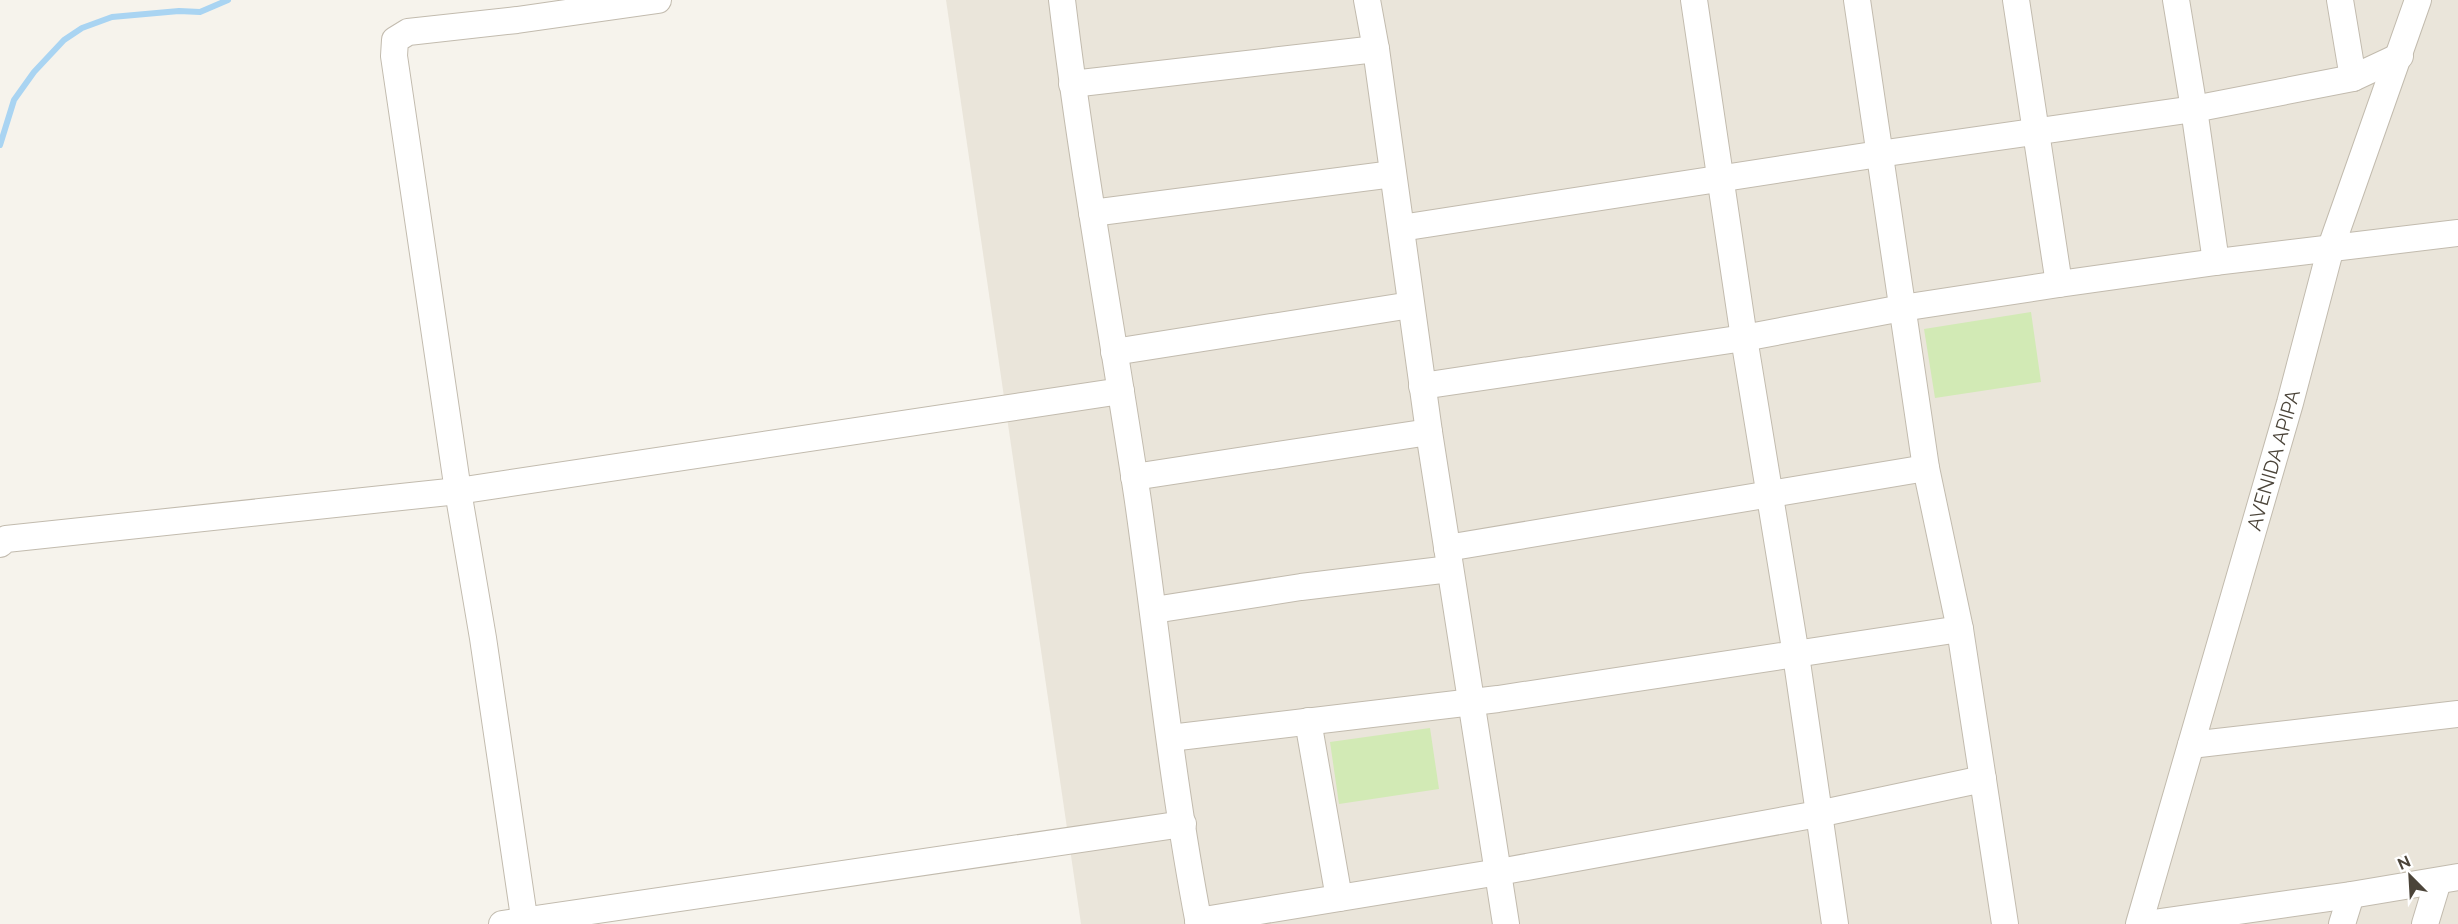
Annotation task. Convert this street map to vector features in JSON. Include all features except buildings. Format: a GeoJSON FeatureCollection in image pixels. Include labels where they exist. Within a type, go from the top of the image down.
{"type":"FeatureCollection","features":[{"type":"Feature","properties":{"kind":"street"},"geometry":{"type":"LineString","coordinates":[[658,0],[518,10],[408,32],[395,40],[394,57],[458,490],[483,638],[517,923],[1183,824]]}},
{"type":"Feature","properties":{"kind":"street"},"geometry":{"type":"LineString","coordinates":[[1062,0],[1072,84],[1154,610],[1170,738],[1198,922],[1498,872],[1818,814],[1983,779]]}},
{"type":"Feature","properties":{"kind":"street"},"geometry":{"type":"LineString","coordinates":[[1367,0],[1376,49],[1422,386],[1506,924]]}},
{"type":"Feature","properties":{"kind":"street"},"geometry":{"type":"LineString","coordinates":[[1694,0],[1744,338],[1771,494],[1836,924]]}},
{"type":"Feature","properties":{"kind":"street"},"geometry":{"type":"LineString","coordinates":[[1857,0],[1926,468],[1960,629],[2005,924]]}},
{"type":"Feature","properties":{"kind":"street"},"geometry":{"type":"LineString","coordinates":[[2016,0],[2059,284]]}},
{"type":"Feature","properties":{"kind":"street"},"geometry":{"type":"LineString","coordinates":[[2176,0],[2216,262]]}},
{"type":"Feature","properties":{"kind":"street"},"geometry":{"type":"LineString","coordinates":[[2340,0],[2353,78]]}},
{"type":"Feature","properties":{"kind":"street","name":"AVENIDA APIPA"},"geometry":{"type":"LineString","coordinates":[[2139,924],[2290,403],[2331,248],[2418,0]]}},
{"type":"Feature","properties":{"kind":"street"},"geometry":{"type":"LineString","coordinates":[[1072,84],[1376,49]]}},
{"type":"Feature","properties":{"kind":"street"},"geometry":{"type":"LineString","coordinates":[[1401,228],[1879,154],[2194,109],[2353,78],[2400,56]]}},
{"type":"Feature","properties":{"kind":"street"},"geometry":{"type":"LineString","coordinates":[[1092,213],[1393,174]]}},
{"type":"Feature","properties":{"kind":"street"},"geometry":{"type":"LineString","coordinates":[[1422,386],[1744,338],[1902,308],[2059,284],[2216,262],[2458,233]]}},
{"type":"Feature","properties":{"kind":"street"},"geometry":{"type":"LineString","coordinates":[[1114,352],[1411,305]]}},
{"type":"Feature","properties":{"kind":"street"},"geometry":{"type":"LineString","coordinates":[[0,544],[6,539],[458,490],[1121,391]]}},
{"type":"Feature","properties":{"kind":"street"},"geometry":{"type":"LineString","coordinates":[[1134,477],[1429,432]]}},
{"type":"Feature","properties":{"kind":"street"},"geometry":{"type":"LineString","coordinates":[[1154,610],[1301,588],[1771,494],[1926,468]]}},
{"type":"Feature","properties":{"kind":"street"},"geometry":{"type":"LineString","coordinates":[[1170,738],[1498,699],[1960,629]]}},
{"type":"Feature","properties":{"kind":"street"},"geometry":{"type":"LineString","coordinates":[[2191,745],[2458,714]]}},
{"type":"Feature","properties":{"kind":"street"},"geometry":{"type":"LineString","coordinates":[[1308,721],[1339,898]]}},
{"type":"Feature","properties":{"kind":"street"},"geometry":{"type":"LineString","coordinates":[[2146,924],[2448,879]]}},
{"type":"Feature","properties":{"kind":"street"},"geometry":{"type":"LineString","coordinates":[[2425,924],[2448,879]]}},
{"type":"Feature","properties":{"kind":"street"},"geometry":{"type":"LineString","coordinates":[[2342,924],[2350,895]]}},
{"type":"Feature","properties":{"kind":"shaded area"},"geometry":{"type":"Polygon","coordinates":[[[946,0],[2458,0],[2458,924],[1081,924],[946,0]]]}},
{"type":"Feature","properties":{"kind":"green space"},"geometry":{"type":"Polygon","coordinates":[[[2031,312],[2041,382],[1935,398],[1924,329],[2031,312]]]}},
{"type":"Feature","properties":{"kind":"green space"},"geometry":{"type":"Polygon","coordinates":[[[1430,728],[1439,789],[1339,804],[1330,742],[1430,728]]]}},
{"type":"Feature","properties":{"kind":"waterway"},"geometry":{"type":"LineString","coordinates":[[0,145],[14,100],[34,72],[64,40],[82,28],[112,17],[179,11],[200,12],[228,0]]}}]}
